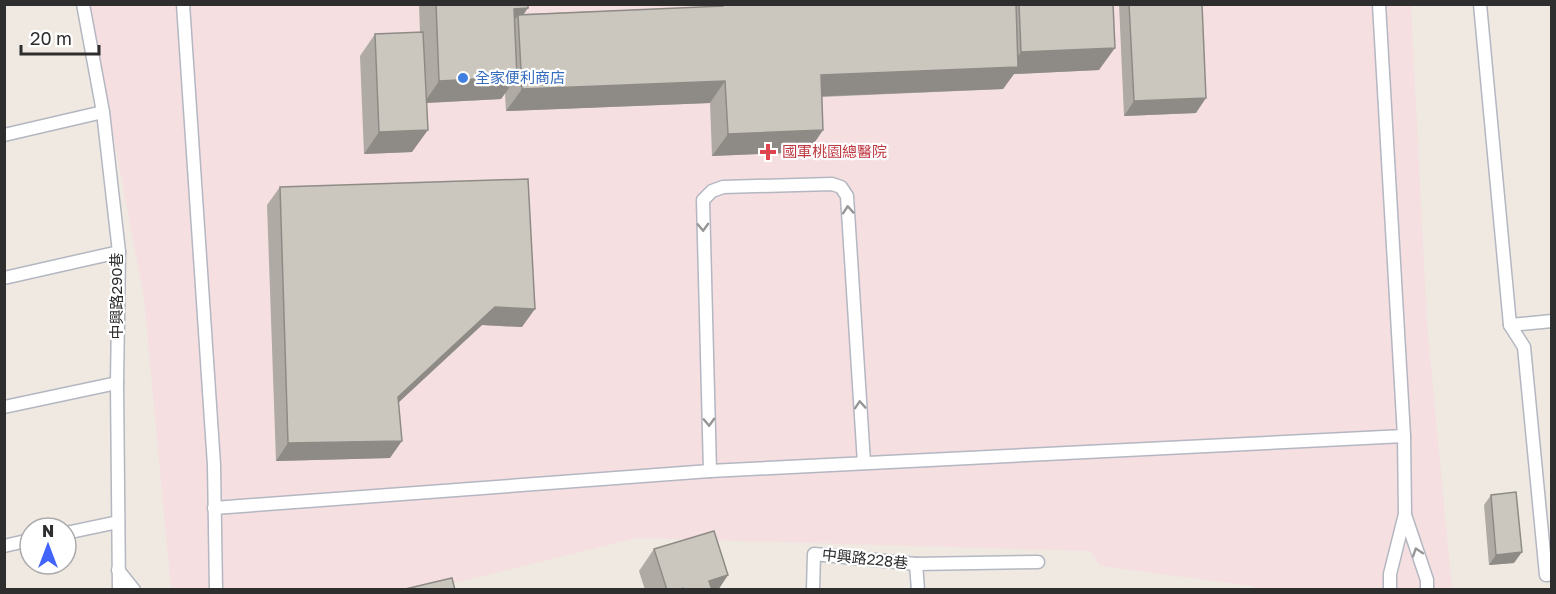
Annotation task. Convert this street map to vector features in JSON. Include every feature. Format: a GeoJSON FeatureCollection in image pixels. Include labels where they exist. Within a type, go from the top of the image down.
{"type":"FeatureCollection","features":[{"type":"Feature","properties":{"kind":"lane","name":"中興路290巷"},"geometry":{"type":"LineString","coordinates":[[83,4],[103,112],[118,252],[119,590]]}},
{"type":"Feature","properties":{"kind":"lane"},"geometry":{"type":"LineString","coordinates":[[183,4],[214,465],[216,590]]}},
{"type":"Feature","properties":{"kind":"lane"},"geometry":{"type":"LineString","coordinates":[[1379,4],[1404,436],[1405,514],[1389,574],[1390,590]]}},
{"type":"Feature","properties":{"kind":"lane"},"geometry":{"type":"LineString","coordinates":[[1480,4],[1510,325],[1524,346],[1546,575],[1551,574]]}},
{"type":"Feature","properties":{"kind":"lane"},"geometry":{"type":"LineString","coordinates":[[4,135],[103,112]]}},
{"type":"Feature","properties":{"kind":"lane"},"geometry":{"type":"LineString","coordinates":[[710,471],[703,200],[712,191],[723,187],[832,184],[841,187],[847,196],[864,463]]}},
{"type":"Feature","properties":{"kind":"lane"},"geometry":{"type":"LineString","coordinates":[[4,278],[118,252]]}},
{"type":"Feature","properties":{"kind":"lane"},"geometry":{"type":"LineString","coordinates":[[1510,325],[1551,321]]}},
{"type":"Feature","properties":{"kind":"lane"},"geometry":{"type":"LineString","coordinates":[[4,407],[117,383]]}},
{"type":"Feature","properties":{"kind":"lane"},"geometry":{"type":"LineString","coordinates":[[214,508],[710,471],[1404,436]]}},
{"type":"Feature","properties":{"kind":"lane"},"geometry":{"type":"LineString","coordinates":[[1405,514],[1427,580],[1427,590]]}},
{"type":"Feature","properties":{"kind":"lane"},"geometry":{"type":"LineString","coordinates":[[78,530],[118,522]]}},
{"type":"Feature","properties":{"kind":"lane","name":"中興路228巷"},"geometry":{"type":"LineString","coordinates":[[813,590],[814,554],[916,564]]}},
{"type":"Feature","properties":{"kind":"lane"},"geometry":{"type":"LineString","coordinates":[[918,590],[916,564],[1038,562]]}},
{"type":"Feature","properties":{"kind":"lane"},"geometry":{"type":"LineString","coordinates":[[118,570],[134,590]]}},
{"type":"Feature","properties":{"kind":"shaded area","name":"國軍桃園總醫院"},"geometry":{"type":"Polygon","coordinates":[[[89,5],[1411,5],[1427,323],[1452,589],[1253,589],[1252,586],[1100,566],[1090,551],[637,538],[430,589],[171,589],[144,299],[89,5]]]}},
{"type":"Feature","properties":{"kind":"building"},"geometry":{"type":"Polygon","coordinates":[[[436,4],[528,4],[528,8],[514,9],[517,77],[439,81],[436,4]]]}},
{"type":"Feature","properties":{"kind":"building"},"geometry":{"type":"Polygon","coordinates":[[[723,4],[1016,4],[1018,67],[821,75],[823,130],[728,134],[725,81],[522,89],[518,15],[723,6],[723,4]]]}},
{"type":"Feature","properties":{"kind":"building"},"geometry":{"type":"Polygon","coordinates":[[[1019,4],[1113,4],[1115,48],[1021,52],[1019,4]]]}},
{"type":"Feature","properties":{"kind":"building"},"geometry":{"type":"Polygon","coordinates":[[[1129,4],[1202,4],[1206,98],[1134,101],[1129,4]]]}},
{"type":"Feature","properties":{"kind":"building"},"geometry":{"type":"Polygon","coordinates":[[[423,32],[428,130],[379,132],[375,34],[423,32]]]}},
{"type":"Feature","properties":{"kind":"building"},"geometry":{"type":"Polygon","coordinates":[[[528,179],[535,309],[495,307],[398,397],[402,441],[288,443],[280,187],[528,179]]]}},
{"type":"Feature","properties":{"kind":"building"},"geometry":{"type":"Polygon","coordinates":[[[1516,492],[1522,552],[1496,555],[1491,495],[1516,492]]]}},
{"type":"Feature","properties":{"kind":"building"},"geometry":{"type":"Polygon","coordinates":[[[714,531],[728,575],[709,581],[712,590],[684,590],[683,588],[667,590],[654,549],[714,531]]]}},
{"type":"Feature","properties":{"kind":"building"},"geometry":{"type":"Polygon","coordinates":[[[452,578],[455,590],[401,590],[452,578]]]}},
{"type":"Feature","properties":{"kind":"place","name":"全家便利商店"},"geometry":{"type":"Point","coordinates":[463,78]}},
{"type":"Feature","properties":{"kind":"place","name":"國軍桃園總醫院"},"geometry":{"type":"Point","coordinates":[768,152]}}]}
